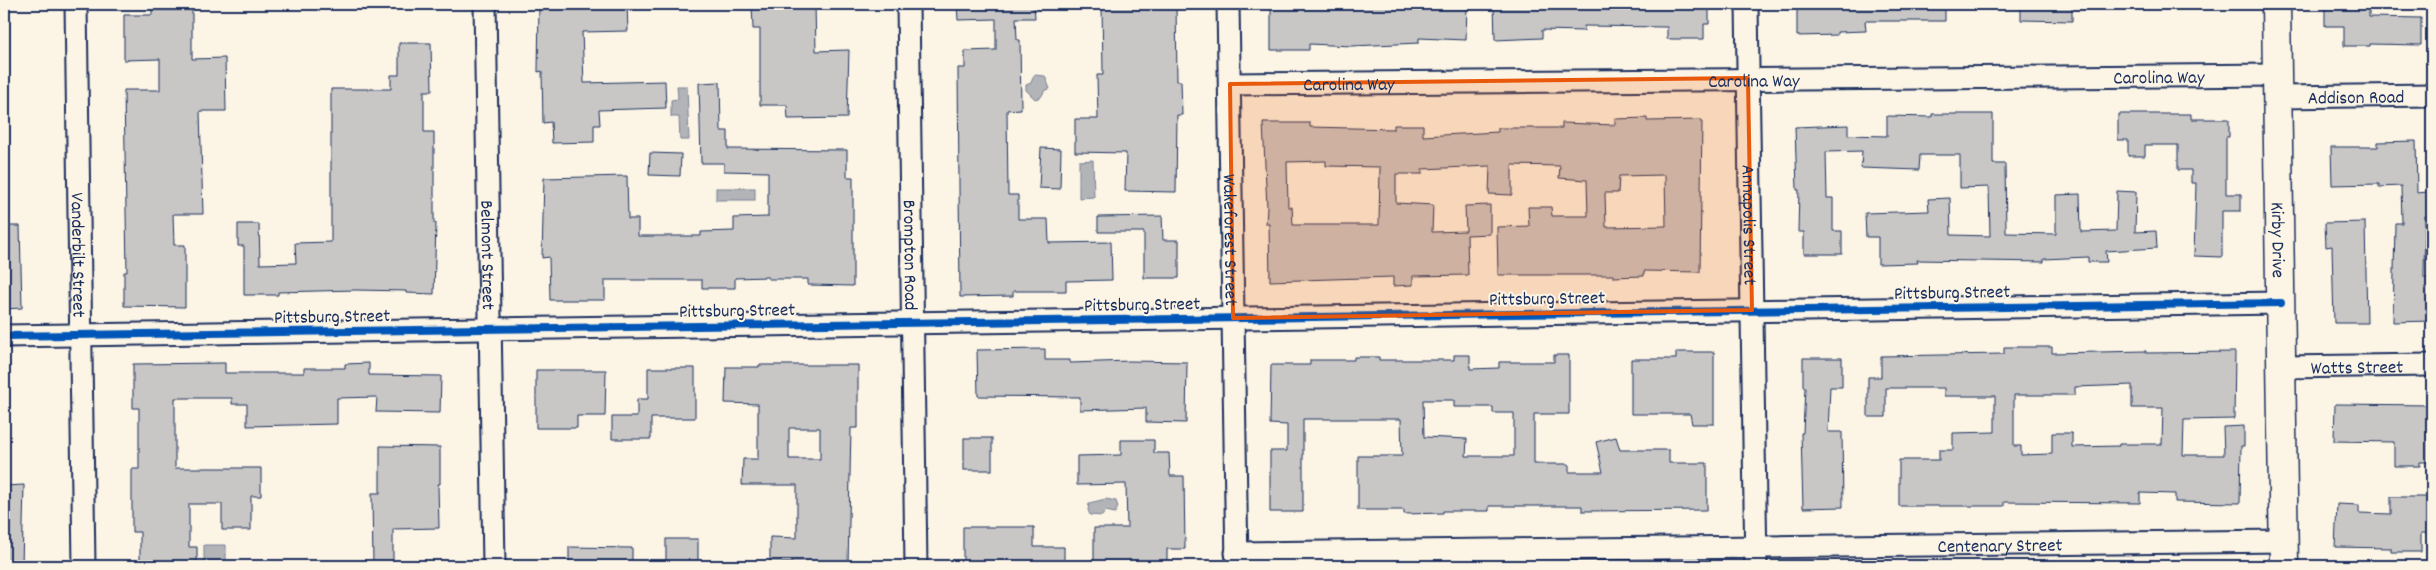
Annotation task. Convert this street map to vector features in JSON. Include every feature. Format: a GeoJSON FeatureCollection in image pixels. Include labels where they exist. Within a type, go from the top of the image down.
{"type":"FeatureCollection","features":[{"type":"Feature","properties":{"kind":"main road","name":"Kirby Drive"},"geometry":{"type":"LineString","coordinates":[[2276,4],[2284,554]]}},
{"type":"Feature","properties":{"kind":"street","name":"Vanderbilt Street"},"geometry":{"type":"LineString","coordinates":[[76,4],[84,566]]}},
{"type":"Feature","properties":{"kind":"street","name":"Belmont Street"},"geometry":{"type":"LineString","coordinates":[[485,4],[494,566]]}},
{"type":"Feature","properties":{"kind":"street","name":"Brompton Road"},"geometry":{"type":"LineString","coordinates":[[908,4],[916,566]]}},
{"type":"Feature","properties":{"kind":"street","name":"Wakeforest Street"},"geometry":{"type":"LineString","coordinates":[[1228,4],[1237,560]]}},
{"type":"Feature","properties":{"kind":"street","name":"Annapolis Street"},"geometry":{"type":"LineString","coordinates":[[1747,4],[1756,556]]}},
{"type":"Feature","properties":{"kind":"street","name":"Carolina Way"},"geometry":{"type":"LineString","coordinates":[[1230,84],[1748,78],[2278,86]]}},
{"type":"Feature","properties":{"kind":"street","name":"Addison Road"},"geometry":{"type":"LineString","coordinates":[[2278,86],[2432,95]]}},
{"type":"Feature","properties":{"kind":"street","name":"Pittsburg Street"},"geometry":{"type":"LineString","coordinates":[[4,336],[2280,302]]}},
{"type":"Feature","properties":{"kind":"street","name":"Watts Street"},"geometry":{"type":"LineString","coordinates":[[2282,367],[2432,365]]}},
{"type":"Feature","properties":{"kind":"street","name":"Centenary Street"},"geometry":{"type":"LineString","coordinates":[[1237,560],[2284,554]]}},
{"type":"Feature","properties":{"kind":"highlighted area"},"geometry":{"type":"Polygon","coordinates":[[[1748,78],[1752,310],[1233,318],[1230,84],[1748,78]]]}},
{"type":"Feature","properties":{"kind":"shaded area"},"geometry":{"type":"Polygon","coordinates":[[[1034,75],[1045,76],[1050,89],[1045,90],[1041,97],[1035,99],[1026,90],[1026,85],[1031,83],[1034,75]]]}},
{"type":"Feature","properties":{"kind":"shaded area"},"geometry":{"type":"Polygon","coordinates":[[[677,86],[687,86],[689,140],[680,140],[679,117],[671,117],[671,100],[678,99],[677,86]]]}},
{"type":"Feature","properties":{"kind":"shaded area"},"geometry":{"type":"Polygon","coordinates":[[[1093,160],[1094,197],[1079,198],[1079,161],[1093,160]]]}},
{"type":"Feature","properties":{"kind":"shaded area"},"geometry":{"type":"Polygon","coordinates":[[[716,188],[755,188],[755,200],[716,200],[716,188]]]}},
{"type":"Feature","properties":{"kind":"shaded area"},"geometry":{"type":"Polygon","coordinates":[[[1106,499],[1116,501],[1118,507],[1115,513],[1106,511],[1102,516],[1090,515],[1088,510],[1089,503],[1106,499]]]}},
{"type":"Feature","properties":{"kind":"shaded area"},"geometry":{"type":"Polygon","coordinates":[[[204,545],[226,545],[226,566],[201,566],[204,560],[204,545]]]}},
{"type":"Feature","properties":{"kind":"building"},"geometry":{"type":"Polygon","coordinates":[[[539,4],[627,4],[628,31],[582,32],[584,83],[665,81],[666,108],[599,110],[600,125],[594,125],[594,142],[552,143],[551,122],[543,123],[542,71],[538,72],[539,4]]]}},
{"type":"Feature","properties":{"kind":"building"},"geometry":{"type":"Polygon","coordinates":[[[752,4],[815,4],[816,51],[849,50],[847,118],[788,119],[787,105],[760,105],[760,29],[753,29],[752,4]]]}},
{"type":"Feature","properties":{"kind":"building"},"geometry":{"type":"Polygon","coordinates":[[[957,4],[1034,4],[1035,18],[1016,18],[1017,40],[1020,40],[1021,109],[1007,110],[1008,195],[1018,195],[1018,219],[1048,219],[1049,243],[1111,242],[1112,280],[1066,281],[1066,291],[1013,291],[1013,296],[960,297],[958,68],[965,68],[965,51],[996,50],[996,19],[958,20],[957,4]]]}},
{"type":"Feature","properties":{"kind":"building"},"geometry":{"type":"Polygon","coordinates":[[[1102,4],[1176,4],[1177,81],[1181,81],[1182,115],[1177,115],[1176,192],[1125,191],[1126,153],[1075,152],[1075,119],[1098,119],[1097,75],[1103,75],[1102,4]]]}},
{"type":"Feature","properties":{"kind":"building"},"geometry":{"type":"Polygon","coordinates":[[[1271,4],[1467,4],[1466,40],[1419,38],[1419,43],[1352,46],[1309,44],[1309,50],[1271,50],[1271,4]]]}},
{"type":"Feature","properties":{"kind":"building"},"geometry":{"type":"Polygon","coordinates":[[[1494,4],[1709,4],[1709,24],[1704,24],[1704,39],[1667,39],[1667,27],[1584,26],[1584,31],[1542,30],[1542,38],[1495,40],[1494,4]]]}},
{"type":"Feature","properties":{"kind":"building"},"geometry":{"type":"Polygon","coordinates":[[[1797,4],[1945,4],[1945,21],[1865,21],[1866,31],[1837,32],[1837,35],[1797,36],[1797,4]]]}},
{"type":"Feature","properties":{"kind":"building"},"geometry":{"type":"Polygon","coordinates":[[[2021,4],[2072,4],[2072,21],[2021,20],[2021,4]]]}},
{"type":"Feature","properties":{"kind":"building"},"geometry":{"type":"Polygon","coordinates":[[[2325,4],[2369,4],[2369,17],[2421,18],[2421,45],[2370,44],[2370,46],[2344,46],[2344,26],[2325,26],[2325,4]]]}},
{"type":"Feature","properties":{"kind":"building"},"geometry":{"type":"Polygon","coordinates":[[[152,10],[192,10],[192,59],[225,58],[226,111],[200,111],[203,214],[173,214],[174,245],[185,245],[185,307],[124,306],[124,272],[127,272],[124,90],[160,90],[160,59],[124,60],[124,15],[152,15],[152,10]]]}},
{"type":"Feature","properties":{"kind":"building"},"geometry":{"type":"Polygon","coordinates":[[[399,43],[431,43],[432,91],[424,91],[424,132],[434,132],[434,223],[436,223],[434,294],[406,293],[406,291],[356,290],[278,292],[278,295],[244,295],[244,246],[238,246],[238,224],[259,224],[260,264],[296,263],[295,243],[331,242],[331,89],[391,89],[391,75],[399,75],[399,43]]]}},
{"type":"Feature","properties":{"kind":"building"},"geometry":{"type":"Polygon","coordinates":[[[720,82],[721,131],[728,131],[728,149],[847,150],[847,177],[853,177],[853,286],[808,285],[808,279],[768,279],[768,277],[735,278],[735,288],[702,288],[702,280],[605,280],[605,300],[550,300],[549,257],[542,258],[544,178],[627,176],[628,219],[638,219],[638,236],[701,236],[701,232],[734,231],[734,218],[768,217],[768,172],[724,171],[724,163],[701,163],[699,83],[720,82]]]}},
{"type":"Feature","properties":{"kind":"building"},"geometry":{"type":"Polygon","coordinates":[[[1932,114],[1993,114],[1993,164],[2005,164],[2006,233],[2056,234],[2056,195],[2080,194],[2081,232],[2116,231],[2117,191],[2136,192],[2135,232],[2156,231],[2157,248],[2106,251],[2107,262],[2088,262],[2088,257],[2044,259],[2044,262],[1917,260],[1918,263],[1878,264],[1878,237],[1866,237],[1865,213],[1929,211],[1928,199],[1950,198],[1951,235],[1990,236],[1989,187],[1960,188],[1960,155],[1920,155],[1919,170],[1861,168],[1862,151],[1826,152],[1827,198],[1833,198],[1833,231],[1842,231],[1842,254],[1804,254],[1804,232],[1798,232],[1799,190],[1797,190],[1795,127],[1848,125],[1848,135],[1887,136],[1887,116],[1932,117],[1932,114]]]}},
{"type":"Feature","properties":{"kind":"building"},"geometry":{"type":"Polygon","coordinates":[[[2118,114],[2191,114],[2191,119],[2229,119],[2229,137],[2226,137],[2226,194],[2241,194],[2241,211],[2222,211],[2222,257],[2194,256],[2196,183],[2191,183],[2191,170],[2178,170],[2178,145],[2145,145],[2145,156],[2128,156],[2128,140],[2118,140],[2118,114]]]}},
{"type":"Feature","properties":{"kind":"building"},"geometry":{"type":"Polygon","coordinates":[[[1647,118],[1647,121],[1702,120],[1700,272],[1644,271],[1644,276],[1613,277],[1613,275],[1498,275],[1497,227],[1529,226],[1528,207],[1551,207],[1552,216],[1588,216],[1587,180],[1559,178],[1560,166],[1512,165],[1512,195],[1489,194],[1490,166],[1422,169],[1422,174],[1396,174],[1396,203],[1433,205],[1432,232],[1466,231],[1465,206],[1490,205],[1490,234],[1467,235],[1468,275],[1413,276],[1413,285],[1393,286],[1393,277],[1270,281],[1269,224],[1266,224],[1267,207],[1263,123],[1310,123],[1310,127],[1394,129],[1394,125],[1423,125],[1423,136],[1498,132],[1498,128],[1562,128],[1562,123],[1615,125],[1615,119],[1647,118]],[[1326,161],[1287,162],[1288,207],[1292,207],[1293,225],[1379,225],[1380,167],[1326,166],[1326,161]],[[1665,175],[1619,176],[1618,193],[1605,193],[1606,227],[1666,226],[1665,175]]]}},
{"type":"Feature","properties":{"kind":"building"},"geometry":{"type":"Polygon","coordinates":[[[2416,141],[2417,193],[2428,192],[2428,216],[2425,216],[2424,278],[2432,278],[2432,321],[2393,322],[2395,223],[2402,223],[2401,186],[2379,187],[2379,184],[2332,185],[2331,147],[2378,147],[2378,142],[2416,141]]]}},
{"type":"Feature","properties":{"kind":"building"},"geometry":{"type":"Polygon","coordinates":[[[1041,148],[1061,149],[1060,189],[1039,188],[1041,148]]]}},
{"type":"Feature","properties":{"kind":"building"},"geometry":{"type":"Polygon","coordinates":[[[650,153],[681,154],[680,176],[649,175],[650,153]]]}},
{"type":"Feature","properties":{"kind":"building"},"geometry":{"type":"Polygon","coordinates":[[[1162,216],[1163,240],[1179,240],[1179,278],[1144,278],[1144,232],[1098,232],[1098,217],[1162,216]]]}},
{"type":"Feature","properties":{"kind":"building"},"geometry":{"type":"Polygon","coordinates":[[[2365,222],[2367,323],[2334,323],[2332,246],[2326,247],[2325,223],[2365,222]]]}},
{"type":"Feature","properties":{"kind":"building"},"geometry":{"type":"Polygon","coordinates":[[[4,226],[20,226],[22,308],[4,309],[4,226]]]}},
{"type":"Feature","properties":{"kind":"building"},"geometry":{"type":"Polygon","coordinates":[[[2004,347],[2052,347],[2052,353],[2235,352],[2234,419],[2184,420],[2183,455],[2224,455],[2223,427],[2244,426],[2244,446],[2241,446],[2240,503],[2175,502],[2175,494],[2140,493],[2140,503],[2004,502],[2004,506],[1899,506],[1899,460],[1939,460],[1939,450],[1953,450],[1953,433],[1995,432],[1995,396],[1944,396],[1944,388],[1886,388],[1886,417],[1868,417],[1868,377],[1881,377],[1881,356],[2004,354],[2004,347]],[[2132,385],[2075,387],[2075,395],[2014,395],[2014,446],[2021,446],[2021,455],[2052,454],[2052,433],[2072,433],[2072,447],[2162,444],[2163,408],[2132,408],[2132,385]]]}},
{"type":"Feature","properties":{"kind":"building"},"geometry":{"type":"Polygon","coordinates":[[[1045,349],[1045,360],[1070,360],[1070,363],[1187,362],[1186,423],[1146,422],[1146,408],[1080,410],[1080,397],[978,396],[977,350],[1045,349]]]}},
{"type":"Feature","properties":{"kind":"building"},"geometry":{"type":"Polygon","coordinates":[[[1676,352],[1714,352],[1714,424],[1692,424],[1690,414],[1631,414],[1631,359],[1676,359],[1676,352]]]}},
{"type":"Feature","properties":{"kind":"building"},"geometry":{"type":"Polygon","coordinates":[[[1454,355],[1470,355],[1470,369],[1499,368],[1499,362],[1554,362],[1554,355],[1569,355],[1569,414],[1534,414],[1534,464],[1569,464],[1569,472],[1603,472],[1596,442],[1616,437],[1620,450],[1669,450],[1669,463],[1707,463],[1707,510],[1582,511],[1582,506],[1489,506],[1489,511],[1443,511],[1443,513],[1404,514],[1404,510],[1358,510],[1358,456],[1402,456],[1401,419],[1303,419],[1303,512],[1270,512],[1270,451],[1287,451],[1287,425],[1270,424],[1271,365],[1310,365],[1310,360],[1354,360],[1354,357],[1379,357],[1379,360],[1454,360],[1454,355]],[[1423,400],[1424,437],[1467,439],[1466,456],[1514,456],[1514,413],[1493,413],[1493,407],[1454,407],[1454,400],[1423,400]]]}},
{"type":"Feature","properties":{"kind":"building"},"geometry":{"type":"Polygon","coordinates":[[[1803,358],[1842,358],[1842,387],[1830,387],[1828,432],[1842,432],[1843,507],[1803,508],[1801,433],[1803,433],[1805,387],[1803,387],[1803,358]]]}},
{"type":"Feature","properties":{"kind":"building"},"geometry":{"type":"Polygon","coordinates":[[[225,363],[225,373],[304,373],[304,368],[345,368],[345,364],[369,363],[369,375],[441,376],[440,413],[376,412],[377,397],[337,398],[337,424],[247,426],[247,404],[232,404],[232,398],[175,398],[175,468],[261,468],[261,496],[251,496],[251,530],[222,530],[222,504],[189,504],[189,547],[197,547],[197,565],[140,566],[140,532],[132,532],[132,469],[139,469],[139,408],[133,408],[133,364],[225,363]]]}},
{"type":"Feature","properties":{"kind":"building"},"geometry":{"type":"Polygon","coordinates":[[[759,365],[858,365],[858,428],[851,428],[848,566],[804,566],[804,563],[770,563],[770,537],[797,538],[797,485],[742,485],[743,459],[758,459],[758,404],[725,403],[726,367],[759,367],[759,365]],[[789,428],[789,459],[820,459],[820,428],[789,428]]]}},
{"type":"Feature","properties":{"kind":"building"},"geometry":{"type":"Polygon","coordinates":[[[648,368],[695,368],[695,418],[651,418],[651,439],[612,439],[612,417],[637,417],[637,399],[648,399],[648,368]]]}},
{"type":"Feature","properties":{"kind":"building"},"geometry":{"type":"Polygon","coordinates":[[[536,370],[606,370],[605,416],[577,416],[577,428],[536,428],[536,370]]]}},
{"type":"Feature","properties":{"kind":"building"},"geometry":{"type":"Polygon","coordinates":[[[2335,404],[2432,405],[2432,462],[2420,462],[2420,466],[2394,466],[2394,442],[2334,441],[2335,404]]]}},
{"type":"Feature","properties":{"kind":"building"},"geometry":{"type":"Polygon","coordinates":[[[964,438],[992,438],[992,470],[964,470],[964,438]]]}},
{"type":"Feature","properties":{"kind":"building"},"geometry":{"type":"Polygon","coordinates":[[[1121,440],[1154,440],[1154,453],[1169,453],[1170,476],[1184,476],[1185,549],[1167,549],[1167,565],[1094,566],[1094,528],[1127,528],[1126,484],[1077,485],[1077,456],[1121,455],[1121,440]]]}},
{"type":"Feature","properties":{"kind":"building"},"geometry":{"type":"Polygon","coordinates":[[[380,446],[440,447],[440,484],[438,484],[439,528],[393,529],[393,566],[373,566],[372,493],[380,493],[380,446]]]}},
{"type":"Feature","properties":{"kind":"building"},"geometry":{"type":"Polygon","coordinates":[[[24,485],[22,566],[4,566],[4,486],[24,485]]]}},
{"type":"Feature","properties":{"kind":"building"},"geometry":{"type":"Polygon","coordinates":[[[2391,497],[2432,497],[2432,533],[2421,533],[2421,552],[2391,552],[2391,548],[2335,547],[2337,504],[2359,505],[2359,513],[2391,514],[2391,497]]]}},
{"type":"Feature","properties":{"kind":"building"},"geometry":{"type":"Polygon","coordinates":[[[963,527],[1034,527],[1034,547],[1064,547],[1064,562],[963,563],[963,527]]]}},
{"type":"Feature","properties":{"kind":"building"},"geometry":{"type":"Polygon","coordinates":[[[666,539],[698,539],[698,566],[666,566],[666,539]]]}},
{"type":"Feature","properties":{"kind":"building"},"geometry":{"type":"Polygon","coordinates":[[[569,547],[632,548],[632,566],[569,566],[569,547]]]}},
{"type":"Feature","properties":{"kind":"cycle path"},"geometry":{"type":"LineString","coordinates":[[4,336],[2281,303]]}}]}
